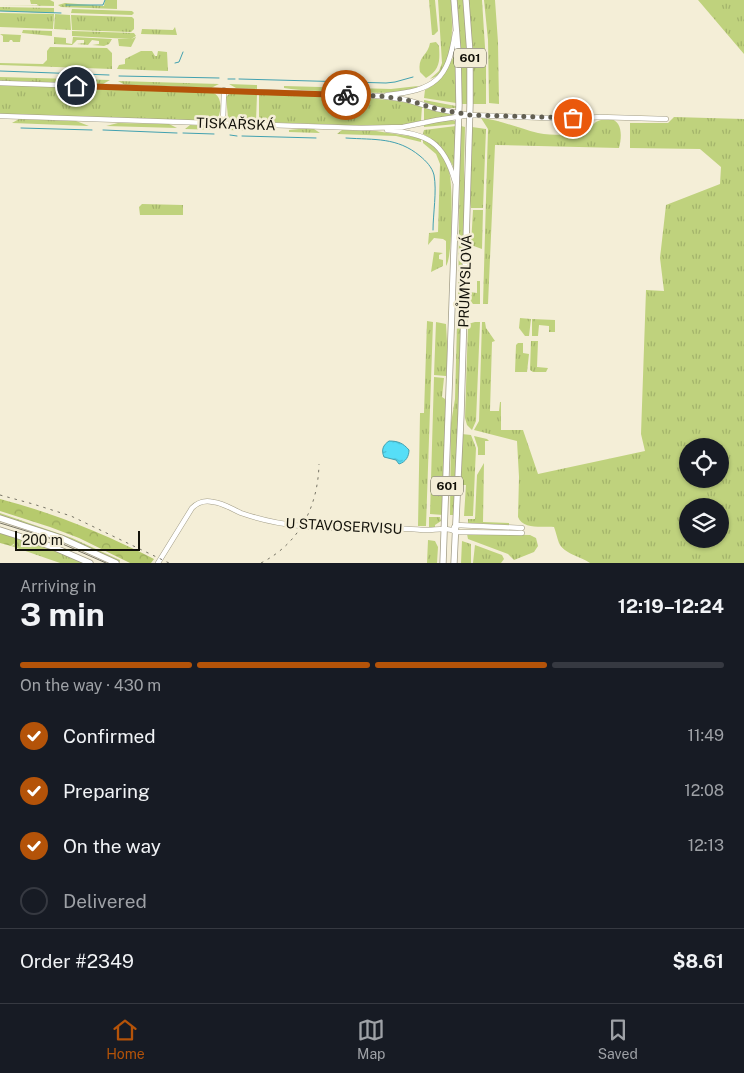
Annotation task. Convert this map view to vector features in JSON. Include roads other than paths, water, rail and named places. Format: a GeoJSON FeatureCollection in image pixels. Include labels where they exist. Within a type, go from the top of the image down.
{"type":"FeatureCollection","features":[{"type":"Feature","properties":{"kind":"main road","name":"PRŮMYSLOVÁ"},"geometry":{"type":"LineString","coordinates":[[454,0],[459,115],[456,188],[452,529],[454,563]]}},
{"type":"Feature","properties":{"kind":"main road","name":"PRŮMYSLOVÁ"},"geometry":{"type":"LineString","coordinates":[[443,563],[452,529],[470,115],[470,54],[466,0]]}},
{"type":"Feature","properties":{"kind":"main road"},"geometry":{"type":"LineString","coordinates":[[0,518],[61,538],[116,563]]}},
{"type":"Feature","properties":{"kind":"main road"},"geometry":{"type":"LineString","coordinates":[[0,530],[40,542],[90,563]]}},
{"type":"Feature","properties":{"kind":"street"},"geometry":{"type":"LineString","coordinates":[[381,96],[417,91],[438,79],[452,55],[456,22]]}},
{"type":"Feature","properties":{"kind":"street"},"geometry":{"type":"LineString","coordinates":[[0,83],[381,96],[407,100],[459,115],[666,119]]}},
{"type":"Feature","properties":{"kind":"street"},"geometry":{"type":"LineString","coordinates":[[223,123],[224,90]]}},
{"type":"Feature","properties":{"kind":"street","name":"TISKAŘSKÁ"},"geometry":{"type":"LineString","coordinates":[[0,116],[398,128],[459,115]]}},
{"type":"Feature","properties":{"kind":"street"},"geometry":{"type":"LineString","coordinates":[[361,128],[414,133],[426,138],[446,158],[451,167],[456,188]]}},
{"type":"Feature","properties":{"kind":"street","name":"U STAVOSERVISU"},"geometry":{"type":"LineString","coordinates":[[158,563],[192,508],[206,502],[215,502],[270,521],[302,526],[427,530],[522,530]]}},
{"type":"Feature","properties":{"kind":"water"},"geometry":{"type":"Polygon","coordinates":[[[389,441],[400,443],[409,450],[408,457],[404,462],[399,464],[396,460],[384,457],[383,448],[389,441]]]}},
{"type":"Feature","properties":{"kind":"waterway"},"geometry":{"type":"LineString","coordinates":[[66,5],[103,5],[105,0]]}},
{"type":"Feature","properties":{"kind":"waterway"},"geometry":{"type":"LineString","coordinates":[[0,11],[61,13]]}},
{"type":"Feature","properties":{"kind":"waterway"},"geometry":{"type":"LineString","coordinates":[[175,63],[179,62],[183,52]]}},
{"type":"Feature","properties":{"kind":"waterway"},"geometry":{"type":"LineString","coordinates":[[0,71],[109,75]]}},
{"type":"Feature","properties":{"kind":"waterway"},"geometry":{"type":"LineString","coordinates":[[119,76],[219,78]]}},
{"type":"Feature","properties":{"kind":"waterway"},"geometry":{"type":"LineString","coordinates":[[239,79],[386,83],[413,77]]}},
{"type":"Feature","properties":{"kind":"waterway"},"geometry":{"type":"LineString","coordinates":[[228,79],[235,79]]}},
{"type":"Feature","properties":{"kind":"waterway"},"geometry":{"type":"LineString","coordinates":[[21,128],[92,130]]}},
{"type":"Feature","properties":{"kind":"waterway"},"geometry":{"type":"LineString","coordinates":[[103,130],[177,133]]}},
{"type":"Feature","properties":{"kind":"waterway"},"geometry":{"type":"LineString","coordinates":[[183,133],[214,134]]}},
{"type":"Feature","properties":{"kind":"waterway"},"geometry":{"type":"LineString","coordinates":[[230,135],[237,136]]}},
{"type":"Feature","properties":{"kind":"waterway"},"geometry":{"type":"LineString","coordinates":[[242,136],[316,138]]}},
{"type":"Feature","properties":{"kind":"waterway"},"geometry":{"type":"LineString","coordinates":[[346,138],[394,142],[403,145],[427,162],[433,172],[435,181],[433,230]]}},
{"type":"Feature","properties":{"kind":"tram line"},"geometry":{"type":"LineString","coordinates":[[0,523],[49,538],[106,563]]}},
{"type":"Feature","properties":{"kind":"railway"},"geometry":{"type":"LineString","coordinates":[[261,563],[275,555],[286,545],[304,522],[315,494],[319,464]]}},
{"type":"Feature","properties":{"kind":"railway"},"geometry":{"type":"LineString","coordinates":[[0,495],[71,516],[169,563]]}}]}
